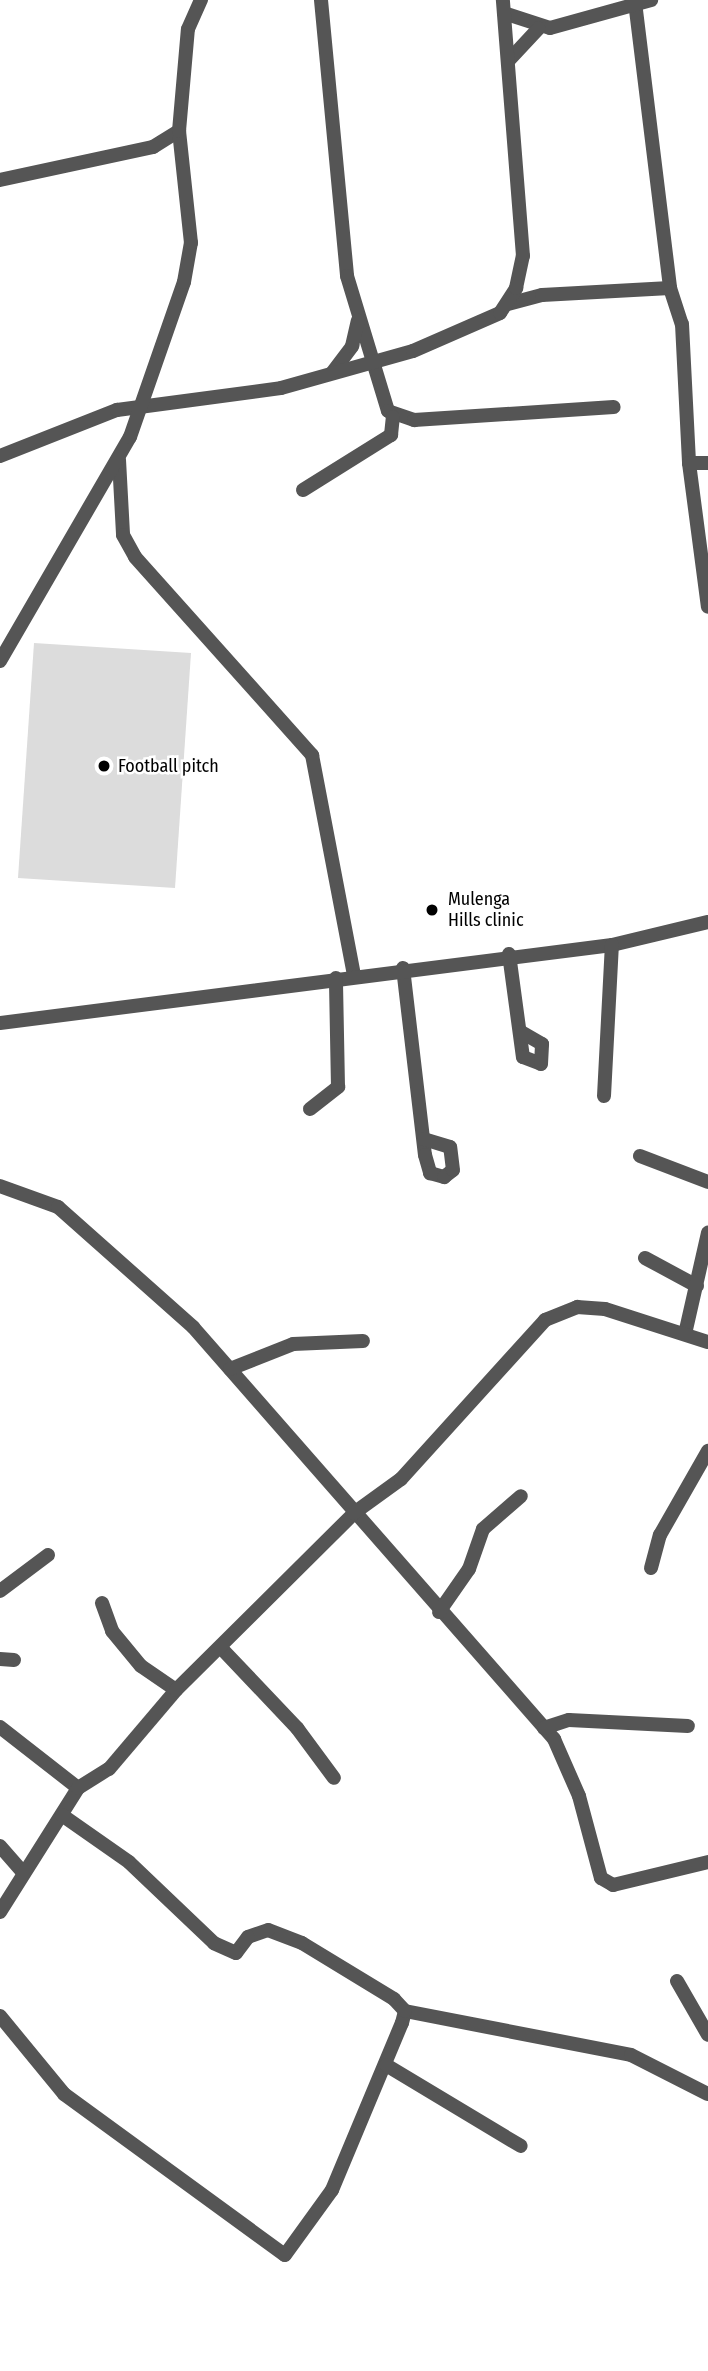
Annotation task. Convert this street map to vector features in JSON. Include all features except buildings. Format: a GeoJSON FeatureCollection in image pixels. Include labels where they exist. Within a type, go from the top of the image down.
{"type":"FeatureCollection","features":[{"type":"Feature","properties":{"kind":"street"},"geometry":{"type":"LineString","coordinates":[[0,661],[119,458],[190,257],[179,131],[188,29],[201,0]]}},
{"type":"Feature","properties":{"kind":"street"},"geometry":{"type":"LineString","coordinates":[[303,490],[391,435],[393,417],[372,363],[359,319],[339,213],[321,0]]}},
{"type":"Feature","properties":{"kind":"street"},"geometry":{"type":"LineString","coordinates":[[510,59],[539,28],[651,0]]}},
{"type":"Feature","properties":{"kind":"street"},"geometry":{"type":"LineString","coordinates":[[635,2],[670,288],[682,324],[689,463],[708,607]]}},
{"type":"Feature","properties":{"kind":"street"},"geometry":{"type":"LineString","coordinates":[[503,6],[539,28]]}},
{"type":"Feature","properties":{"kind":"street"},"geometry":{"type":"LineString","coordinates":[[503,6],[510,59],[522,269],[508,304]]}},
{"type":"Feature","properties":{"kind":"street"},"geometry":{"type":"LineString","coordinates":[[0,180],[153,147],[179,131]]}},
{"type":"Feature","properties":{"kind":"street"},"geometry":{"type":"LineString","coordinates":[[522,269],[542,295]]}},
{"type":"Feature","properties":{"kind":"street"},"geometry":{"type":"LineString","coordinates":[[0,456],[106,413],[242,395],[372,363],[469,330],[508,304],[542,295],[670,288]]}},
{"type":"Feature","properties":{"kind":"street"},"geometry":{"type":"LineString","coordinates":[[331,374],[352,346],[359,319]]}},
{"type":"Feature","properties":{"kind":"street"},"geometry":{"type":"LineString","coordinates":[[393,417],[614,407]]}},
{"type":"Feature","properties":{"kind":"street"},"geometry":{"type":"LineString","coordinates":[[119,458],[119,508],[135,557],[312,755],[354,975]]}},
{"type":"Feature","properties":{"kind":"street"},"geometry":{"type":"LineString","coordinates":[[689,463],[708,463]]}},
{"type":"Feature","properties":{"kind":"street"},"geometry":{"type":"LineString","coordinates":[[0,1023],[509,954],[612,944],[708,922]]}},
{"type":"Feature","properties":{"kind":"street"},"geometry":{"type":"LineString","coordinates":[[604,1096],[612,944]]}},
{"type":"Feature","properties":{"kind":"street"},"geometry":{"type":"LineString","coordinates":[[509,954],[521,1032]]}},
{"type":"Feature","properties":{"kind":"street"},"geometry":{"type":"LineString","coordinates":[[403,968],[424,1139]]}},
{"type":"Feature","properties":{"kind":"street"},"geometry":{"type":"LineString","coordinates":[[310,1109],[338,1087],[336,978]]}},
{"type":"Feature","properties":{"kind":"street"},"geometry":{"type":"LineString","coordinates":[[640,1156],[708,1182]]}},
{"type":"Feature","properties":{"kind":"street"},"geometry":{"type":"LineString","coordinates":[[0,1186],[35,1194],[109,1247],[230,1369],[439,1612],[544,1728],[579,1796],[601,1878],[614,1885],[708,1861]]}},
{"type":"Feature","properties":{"kind":"street"},"geometry":{"type":"LineString","coordinates":[[685,1334],[708,1233]]}},
{"type":"Feature","properties":{"kind":"street"},"geometry":{"type":"LineString","coordinates":[[645,1258],[697,1286]]}},
{"type":"Feature","properties":{"kind":"street"},"geometry":{"type":"LineString","coordinates":[[0,1912],[22,1871],[78,1788],[109,1769],[177,1690],[223,1650],[354,1513],[401,1479],[502,1360],[545,1320],[577,1307],[605,1309],[708,1342]]}},
{"type":"Feature","properties":{"kind":"street"},"geometry":{"type":"LineString","coordinates":[[230,1369],[293,1344],[363,1341]]}},
{"type":"Feature","properties":{"kind":"street"},"geometry":{"type":"LineString","coordinates":[[651,1568],[660,1535],[708,1451]]}},
{"type":"Feature","properties":{"kind":"street"},"geometry":{"type":"LineString","coordinates":[[439,1612],[469,1569],[483,1529],[521,1496]]}},
{"type":"Feature","properties":{"kind":"street"},"geometry":{"type":"LineString","coordinates":[[0,1591],[48,1555]]}},
{"type":"Feature","properties":{"kind":"street"},"geometry":{"type":"LineString","coordinates":[[102,1603],[112,1631],[141,1666],[177,1690]]}},
{"type":"Feature","properties":{"kind":"street"},"geometry":{"type":"LineString","coordinates":[[223,1650],[334,1778]]}},
{"type":"Feature","properties":{"kind":"street"},"geometry":{"type":"LineString","coordinates":[[544,1728],[569,1720],[688,1726]]}},
{"type":"Feature","properties":{"kind":"street"},"geometry":{"type":"LineString","coordinates":[[0,1727],[78,1788]]}},
{"type":"Feature","properties":{"kind":"street"},"geometry":{"type":"LineString","coordinates":[[62,1815],[129,1862],[214,1942],[236,1953],[248,1937],[268,1930],[302,1943],[405,2011],[631,2055],[708,2094]]}},
{"type":"Feature","properties":{"kind":"street"},"geometry":{"type":"LineString","coordinates":[[0,1846],[22,1871]]}},
{"type":"Feature","properties":{"kind":"street"},"geometry":{"type":"LineString","coordinates":[[677,1981],[708,2035]]}},
{"type":"Feature","properties":{"kind":"street"},"geometry":{"type":"LineString","coordinates":[[0,2016],[47,2076],[99,2124],[285,2255],[320,2214],[386,2065],[405,2011]]}},
{"type":"Feature","properties":{"kind":"street"},"geometry":{"type":"LineString","coordinates":[[386,2065],[522,2146]]}},
{"type":"Feature","properties":{"kind":"shaded area","name":"Football pitch"},"geometry":{"type":"Polygon","coordinates":[[[34,643],[191,653],[175,888],[18,878],[34,643]]]}},
{"type":"Feature","properties":{"kind":"place","name":"Football pitch"},"geometry":{"type":"Point","coordinates":[104,766]}},
{"type":"Feature","properties":{"kind":"place","name":"Mulenga Hills clinic"},"geometry":{"type":"Point","coordinates":[432,910]}}]}
